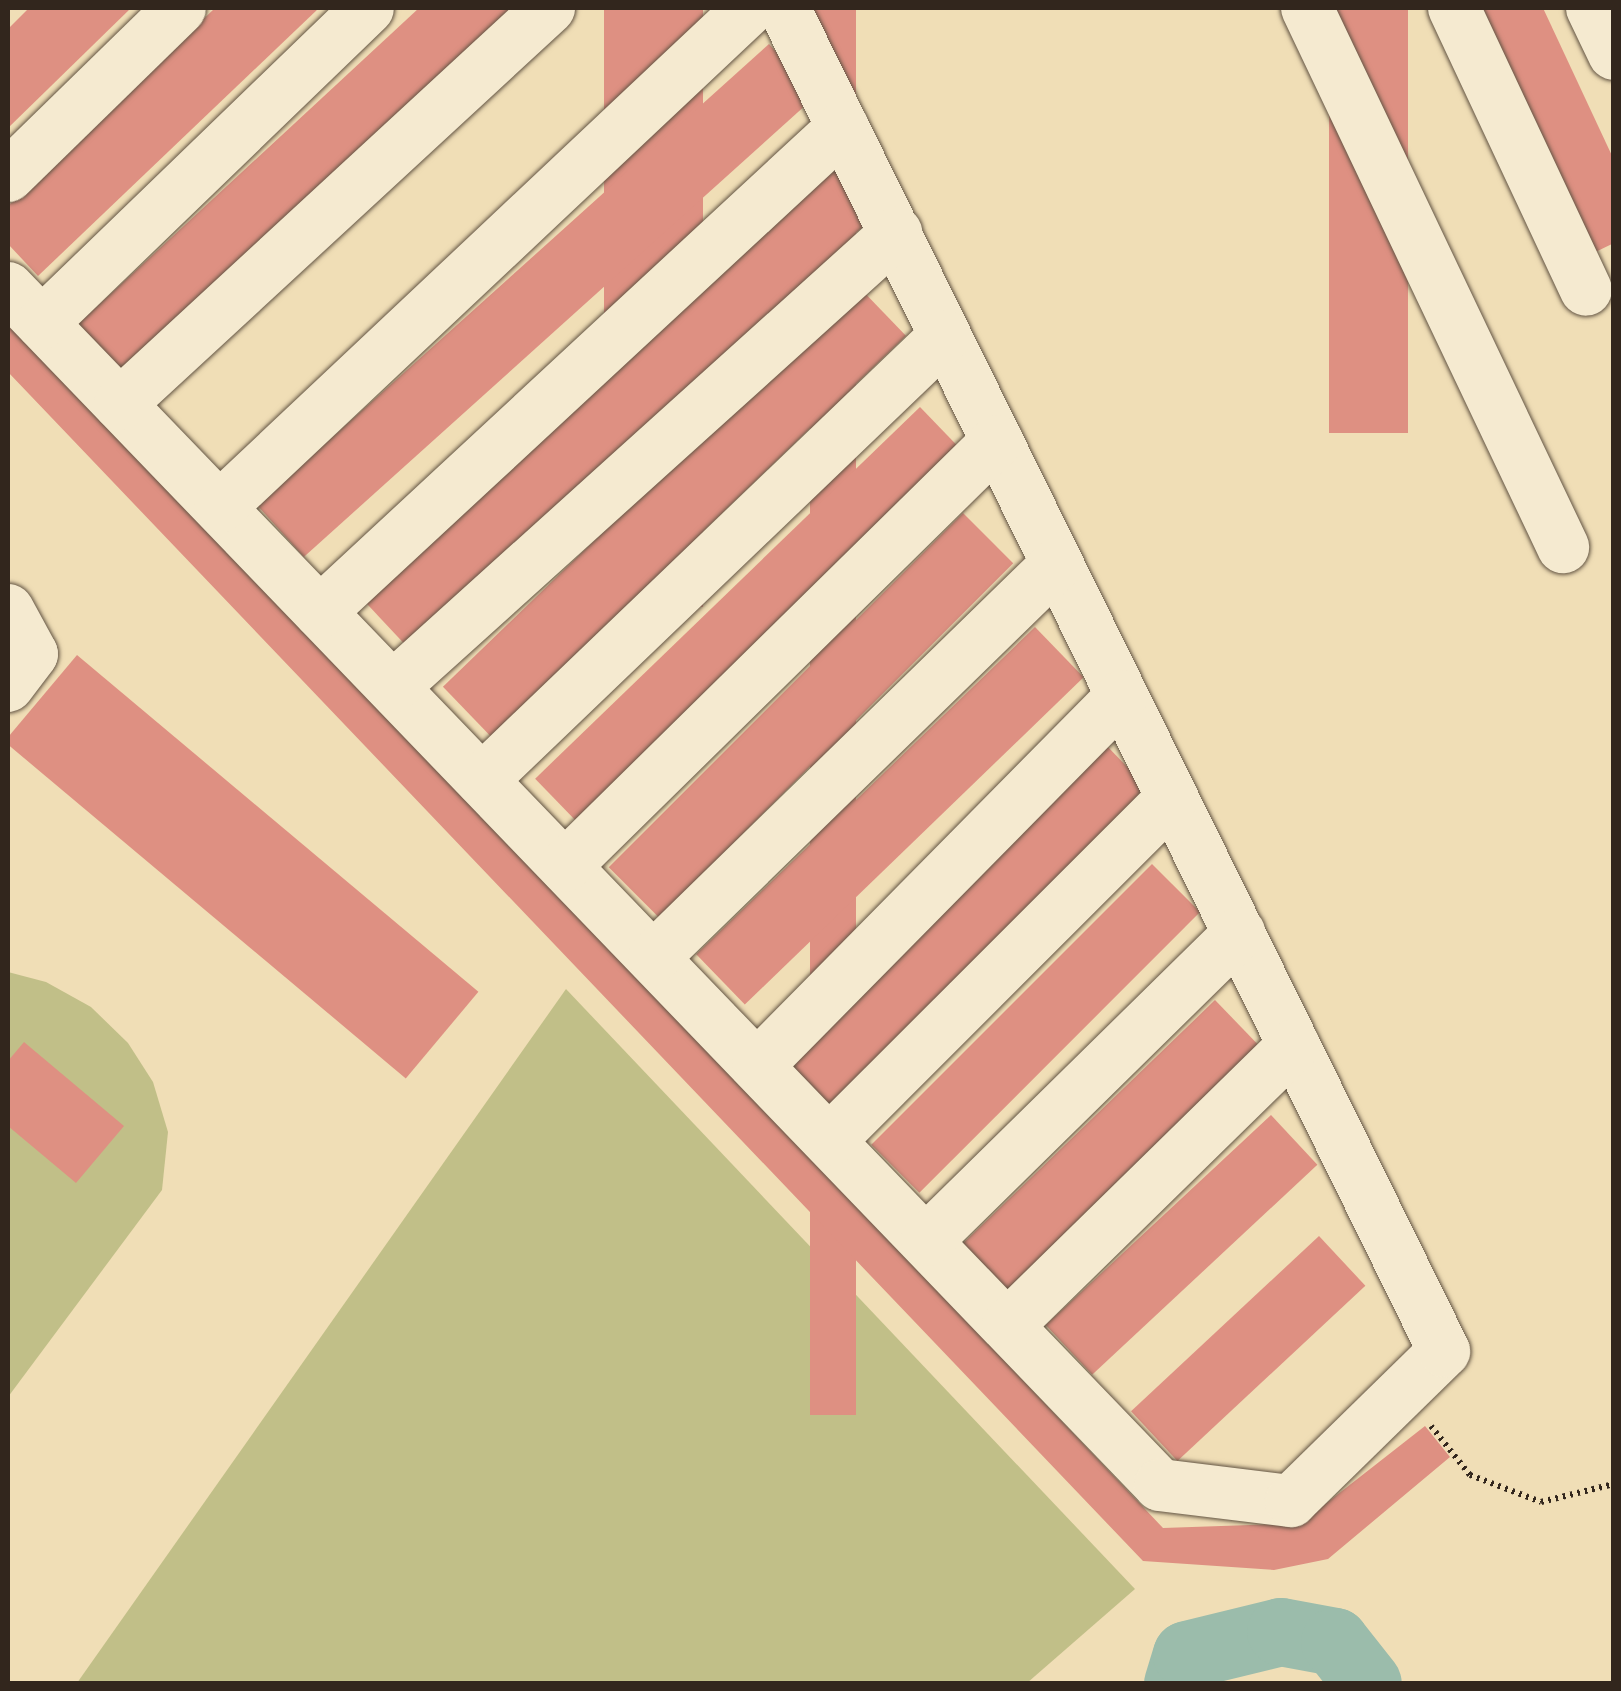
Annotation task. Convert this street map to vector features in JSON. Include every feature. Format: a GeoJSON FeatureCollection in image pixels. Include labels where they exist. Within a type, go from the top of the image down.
{"type":"FeatureCollection","features":[{"type":"Feature","properties":{"kind":"lane"},"geometry":{"type":"LineString","coordinates":[[8,176],[180,8]]}},
{"type":"Feature","properties":{"kind":"lane"},"geometry":{"type":"LineString","coordinates":[[368,8],[25,306],[1160,1485],[1291,1501],[1444,1352],[784,8]]}},
{"type":"Feature","properties":{"kind":"lane"},"geometry":{"type":"LineString","coordinates":[[120,404],[549,8]]}},
{"type":"Feature","properties":{"kind":"lane"},"geometry":{"type":"LineString","coordinates":[[220,507],[750,8]]}},
{"type":"Feature","properties":{"kind":"lane"},"geometry":{"type":"LineString","coordinates":[[1307,8],[1563,547]]}},
{"type":"Feature","properties":{"kind":"lane"},"geometry":{"type":"LineString","coordinates":[[1454,8],[1586,290]]}},
{"type":"Feature","properties":{"kind":"lane"},"geometry":{"type":"LineString","coordinates":[[1592,8],[1614,54]]}},
{"type":"Feature","properties":{"kind":"lane"},"geometry":{"type":"LineString","coordinates":[[320,612],[843,128]]}},
{"type":"Feature","properties":{"kind":"lane"},"geometry":{"type":"LineString","coordinates":[[393,687],[896,233]]}},
{"type":"Feature","properties":{"kind":"lane"},"geometry":{"type":"LineString","coordinates":[[482,780],[945,336]]}},
{"type":"Feature","properties":{"kind":"lane"},"geometry":{"type":"LineString","coordinates":[[565,866],[997,441]]}},
{"type":"Feature","properties":{"kind":"lane"},"geometry":{"type":"LineString","coordinates":[[654,957],[1058,564]]}},
{"type":"Feature","properties":{"kind":"lane"},"geometry":{"type":"LineString","coordinates":[[8,610],[32,654],[8,686]]}},
{"type":"Feature","properties":{"kind":"lane"},"geometry":{"type":"LineString","coordinates":[[758,1065],[1122,696]]}},
{"type":"Feature","properties":{"kind":"lane"},"geometry":{"type":"LineString","coordinates":[[830,1140],[1172,798]]}},
{"type":"Feature","properties":{"kind":"lane"},"geometry":{"type":"LineString","coordinates":[[927,1240],[1239,934]]}},
{"type":"Feature","properties":{"kind":"lane"},"geometry":{"type":"LineString","coordinates":[[1008,1325],[1294,1045]]}},
{"type":"Feature","properties":{"kind":"path"},"geometry":{"type":"LineString","coordinates":[[1444,1352],[1429,1424],[1470,1475],[1540,1502],[1614,1484]]}},
{"type":"Feature","properties":{"kind":"shaded area"},"geometry":{"type":"Polygon","coordinates":[[[8,972],[46,982],[91,1007],[128,1043],[153,1082],[168,1132],[162,1190],[8,1397],[8,972]]]}},
{"type":"Feature","properties":{"kind":"shaded area"},"geometry":{"type":"Polygon","coordinates":[[[566,989],[1135,1589],[1027,1683],[77,1683],[566,989]]]}},
{"type":"Feature","properties":{"kind":"building"},"geometry":{"type":"Polygon","coordinates":[[[29,8],[131,8],[8,128],[8,29],[29,8]]]}},
{"type":"Feature","properties":{"kind":"building"},"geometry":{"type":"Polygon","coordinates":[[[215,8],[319,8],[38,276],[8,244],[8,206],[215,8]]]}},
{"type":"Feature","properties":{"kind":"building"},"geometry":{"type":"Polygon","coordinates":[[[419,8],[519,8],[124,375],[77,325],[419,8]]]}},
{"type":"Feature","properties":{"kind":"building"},"geometry":{"type":"Polygon","coordinates":[[[604,8],[703,8],[703,607],[604,607],[604,8]]]}},
{"type":"Feature","properties":{"kind":"building"},"geometry":{"type":"Polygon","coordinates":[[[810,8],[856,8],[856,1415],[810,1415],[810,8]]]}},
{"type":"Feature","properties":{"kind":"building"},"geometry":{"type":"Polygon","coordinates":[[[1329,8],[1408,8],[1408,433],[1329,433],[1329,8]]]}},
{"type":"Feature","properties":{"kind":"building"},"geometry":{"type":"Polygon","coordinates":[[[1465,8],[1543,8],[1614,160],[1614,243],[1581,259],[1465,8]]]}},
{"type":"Feature","properties":{"kind":"building"},"geometry":{"type":"Polygon","coordinates":[[[769,44],[816,96],[304,557],[257,505],[769,44]]]}},
{"type":"Feature","properties":{"kind":"building"},"geometry":{"type":"Polygon","coordinates":[[[818,174],[865,224],[409,649],[362,599],[818,174]]]}},
{"type":"Feature","properties":{"kind":"building"},"geometry":{"type":"Polygon","coordinates":[[[858,286],[906,336],[491,736],[443,687],[858,286]]]}},
{"type":"Feature","properties":{"kind":"building"},"geometry":{"type":"Polygon","coordinates":[[[8,310],[1163,1528],[1280,1524],[1319,1509],[1425,1426],[1450,1457],[1328,1559],[1274,1570],[1143,1561],[8,372],[8,310]]]}},
{"type":"Feature","properties":{"kind":"building"},"geometry":{"type":"Polygon","coordinates":[[[920,407],[967,456],[582,828],[535,779],[920,407]]]}},
{"type":"Feature","properties":{"kind":"building"},"geometry":{"type":"Polygon","coordinates":[[[963,513],[1013,563],[659,917],[609,867],[963,513]]]}},
{"type":"Feature","properties":{"kind":"building"},"geometry":{"type":"Polygon","coordinates":[[[1035,627],[1084,677],[745,1005],[696,954],[1035,627]]]}},
{"type":"Feature","properties":{"kind":"building"},"geometry":{"type":"Polygon","coordinates":[[[77,655],[478,992],[406,1078],[8,745],[8,737],[77,655]]]}},
{"type":"Feature","properties":{"kind":"building"},"geometry":{"type":"Polygon","coordinates":[[[1106,745],[1155,796],[832,1109],[782,1058],[1106,745]]]}},
{"type":"Feature","properties":{"kind":"building"},"geometry":{"type":"Polygon","coordinates":[[[1152,864],[1200,912],[919,1193],[871,1145],[1152,864]]]}},
{"type":"Feature","properties":{"kind":"building"},"geometry":{"type":"Polygon","coordinates":[[[1215,1000],[1262,1049],[1009,1293],[962,1245],[1215,1000]]]}},
{"type":"Feature","properties":{"kind":"building"},"geometry":{"type":"Polygon","coordinates":[[[24,1042],[124,1126],[76,1183],[8,1126],[8,1061],[24,1042]]]}},
{"type":"Feature","properties":{"kind":"building"},"geometry":{"type":"Polygon","coordinates":[[[1271,1115],[1317,1165],[1092,1375],[1046,1325],[1271,1115]]]}},
{"type":"Feature","properties":{"kind":"building"},"geometry":{"type":"Polygon","coordinates":[[[1319,1236],[1365,1286],[1177,1461],[1131,1411],[1319,1236]]]}},
{"type":"Feature","properties":{"kind":"waterway"},"geometry":{"type":"LineString","coordinates":[[1178,1684],[1187,1655],[1281,1632],[1335,1642],[1368,1684]]}}]}
